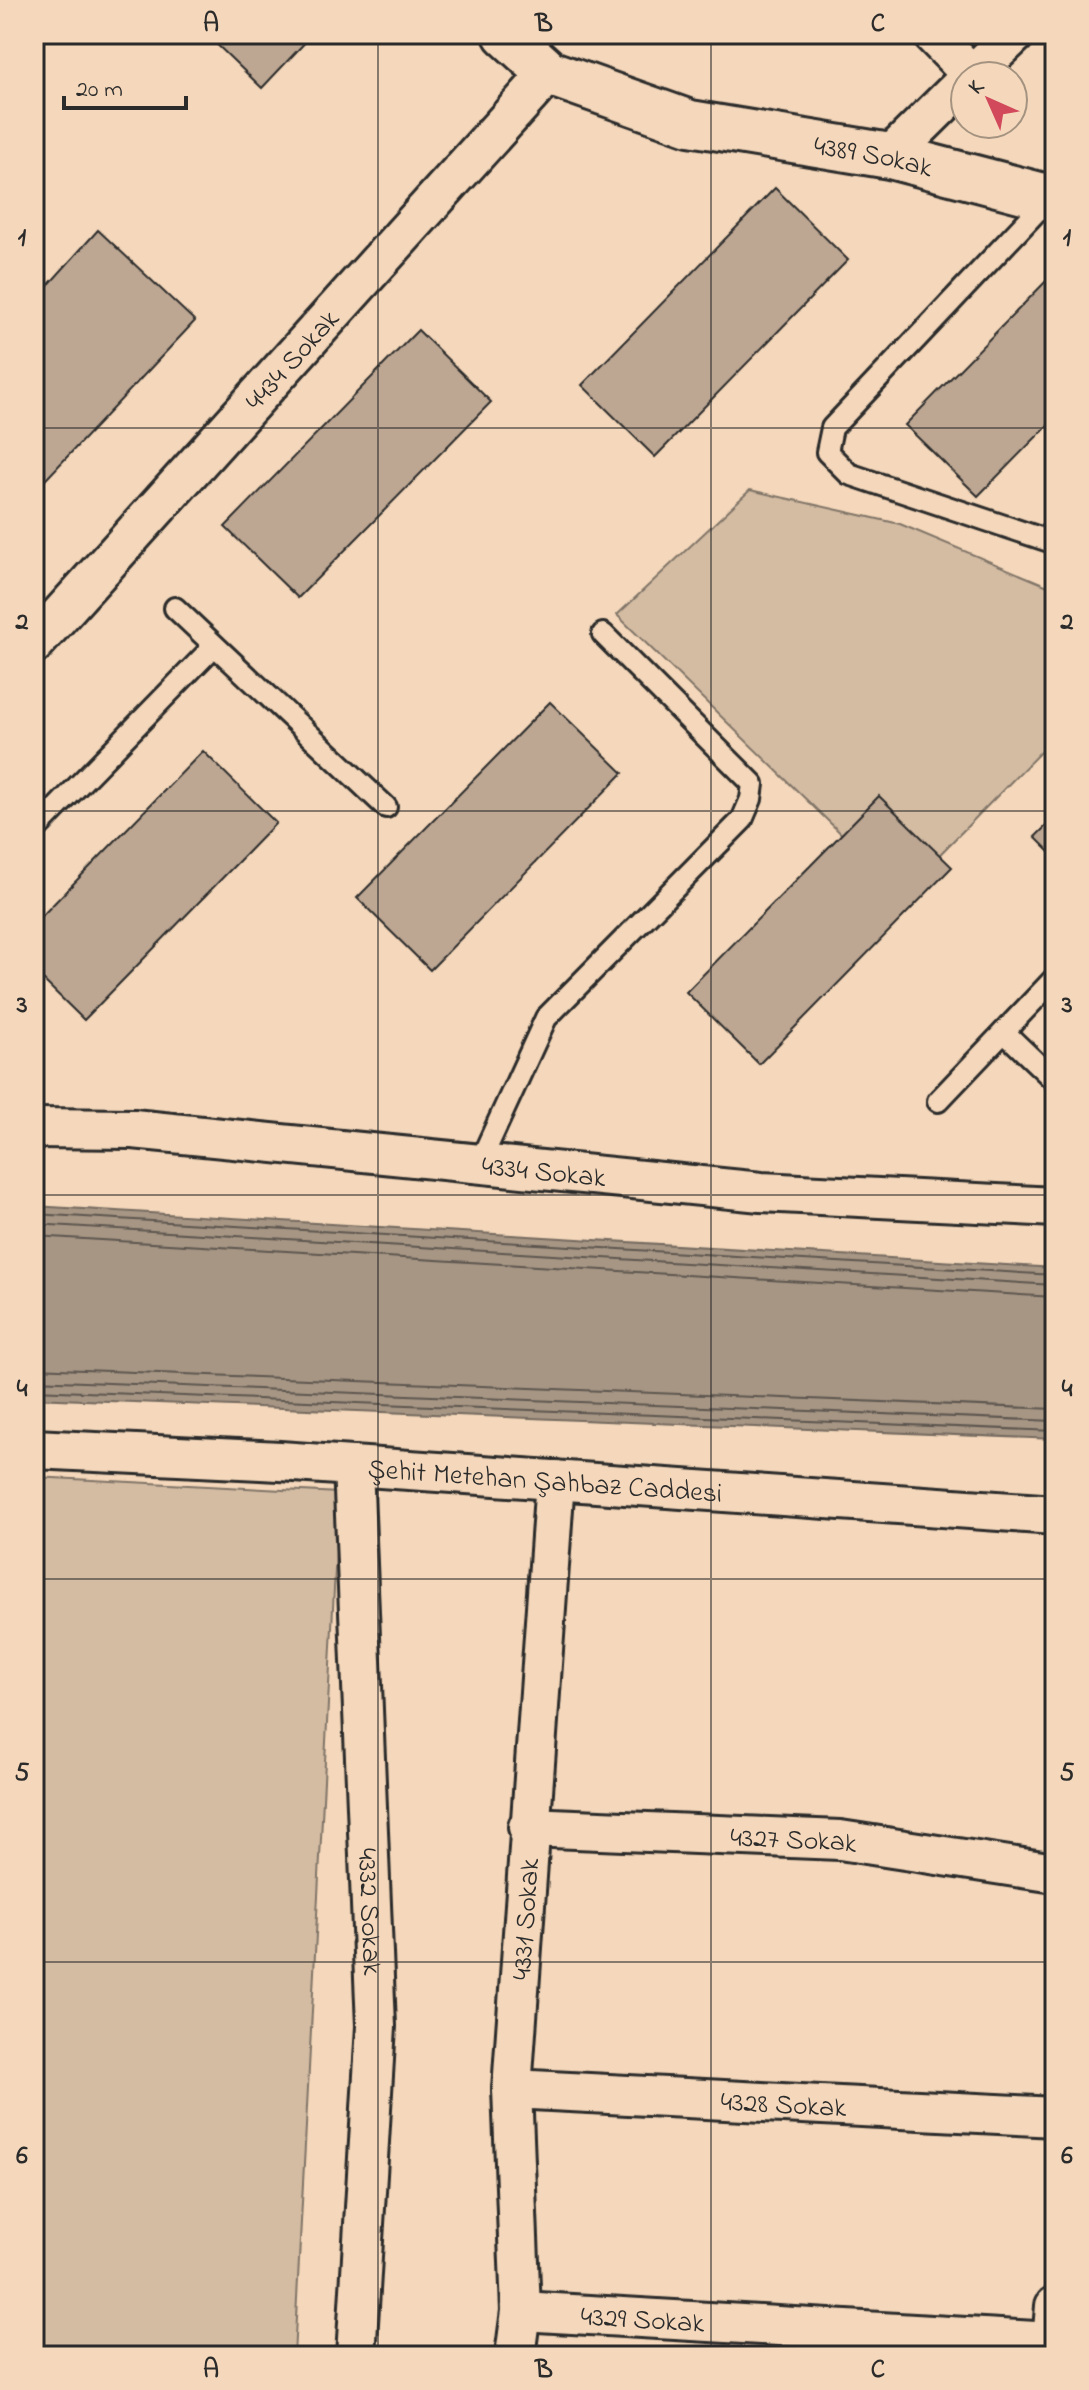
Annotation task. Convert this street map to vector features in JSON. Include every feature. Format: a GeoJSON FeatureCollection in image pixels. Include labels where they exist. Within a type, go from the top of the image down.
{"type":"FeatureCollection","features":[{"type":"Feature","properties":{"kind":"main road"},"geometry":{"type":"LineString","coordinates":[[506,34],[549,73]]}},
{"type":"Feature","properties":{"kind":"main road","name":"4389 Sokak"},"geometry":{"type":"LineString","coordinates":[[549,73],[690,123],[890,156],[1052,198]]}},
{"type":"Feature","properties":{"kind":"street"},"geometry":{"type":"LineString","coordinates":[[932,34],[957,60]]}},
{"type":"Feature","properties":{"kind":"street"},"geometry":{"type":"LineString","coordinates":[[988,60],[1015,34]]}},
{"type":"Feature","properties":{"kind":"street","name":"4434 Sokak"},"geometry":{"type":"LineString","coordinates":[[34,644],[549,73]]}},
{"type":"Feature","properties":{"kind":"street"},"geometry":{"type":"LineString","coordinates":[[890,156],[949,98]]}},
{"type":"Feature","properties":{"kind":"street","name":"4334 Sokak"},"geometry":{"type":"LineString","coordinates":[[34,1128],[133,1129],[761,1192],[1055,1207]]}},
{"type":"Feature","properties":{"kind":"street","name":"Şehit Metehan Şahbaz Caddesi"},"geometry":{"type":"LineString","coordinates":[[34,1449],[353,1466],[1055,1515]]}},
{"type":"Feature","properties":{"kind":"street","name":"4332 Sokak"},"geometry":{"type":"LineString","coordinates":[[353,1466],[376,2026],[356,2356]]}},
{"type":"Feature","properties":{"kind":"street","name":"4331 Sokak"},"geometry":{"type":"LineString","coordinates":[[515,2356],[521,2311],[512,2089],[528,1827],[555,1480]]}},
{"type":"Feature","properties":{"kind":"street","name":"4327 Sokak"},"geometry":{"type":"LineString","coordinates":[[528,1827],[840,1840],[1055,1873]]}},
{"type":"Feature","properties":{"kind":"street","name":"4328 Sokak"},"geometry":{"type":"LineString","coordinates":[[512,2089],[1055,2117]]}},
{"type":"Feature","properties":{"kind":"street","name":"4329 Sokak"},"geometry":{"type":"LineString","coordinates":[[521,2311],[1053,2335]]}},
{"type":"Feature","properties":{"kind":"lane"},"geometry":{"type":"LineString","coordinates":[[1052,198],[832,428],[827,452],[849,474],[1055,543]]}},
{"type":"Feature","properties":{"kind":"lane"},"geometry":{"type":"LineString","coordinates":[[175,608],[386,807]]}},
{"type":"Feature","properties":{"kind":"lane"},"geometry":{"type":"LineString","coordinates":[[479,1164],[546,1018],[742,820],[751,799],[753,784],[603,634]]}},
{"type":"Feature","properties":{"kind":"lane"},"geometry":{"type":"LineString","coordinates":[[34,831],[214,646]]}},
{"type":"Feature","properties":{"kind":"lane"},"geometry":{"type":"LineString","coordinates":[[938,1101],[1055,978]]}},
{"type":"Feature","properties":{"kind":"lane"},"geometry":{"type":"LineString","coordinates":[[1004,1032],[1055,1081]]}},
{"type":"Feature","properties":{"kind":"shaded area"},"geometry":{"type":"Polygon","coordinates":[[[750,490],[900,524],[1055,589],[1055,737],[902,893],[617,615],[750,490]]]}},
{"type":"Feature","properties":{"kind":"shaded area"},"geometry":{"type":"Polygon","coordinates":[[[34,1477],[339,1493],[294,2356],[34,2356],[34,1477]]]}},
{"type":"Feature","properties":{"kind":"water"},"geometry":{"type":"Polygon","coordinates":[[[34,1206],[1055,1268],[1055,1439],[34,1398],[34,1206]]]}},
{"type":"Feature","properties":{"kind":"building"},"geometry":{"type":"Polygon","coordinates":[[[206,34],[313,34],[262,88],[206,34]]]}},
{"type":"Feature","properties":{"kind":"building"},"geometry":{"type":"Polygon","coordinates":[[[775,188],[848,260],[655,457],[582,385],[775,188]]]}},
{"type":"Feature","properties":{"kind":"building"},"geometry":{"type":"Polygon","coordinates":[[[98,230],[195,321],[34,492],[34,301],[98,230]]]}},
{"type":"Feature","properties":{"kind":"building"},"geometry":{"type":"Polygon","coordinates":[[[1055,272],[1055,418],[978,496],[905,425],[1055,272]]]}},
{"type":"Feature","properties":{"kind":"building"},"geometry":{"type":"Polygon","coordinates":[[[418,330],[491,402],[298,598],[225,527],[418,330]]]}},
{"type":"Feature","properties":{"kind":"building"},"geometry":{"type":"Polygon","coordinates":[[[550,702],[623,773],[430,970],[357,898],[550,702]]]}},
{"type":"Feature","properties":{"kind":"building"},"geometry":{"type":"Polygon","coordinates":[[[203,751],[276,823],[84,1020],[34,971],[34,924],[203,751]]]}},
{"type":"Feature","properties":{"kind":"building"},"geometry":{"type":"Polygon","coordinates":[[[879,796],[952,867],[759,1064],[686,992],[879,796]]]}},
{"type":"Feature","properties":{"kind":"building"},"geometry":{"type":"Polygon","coordinates":[[[1055,817],[1055,857],[1035,837],[1055,817]]]}}]}
